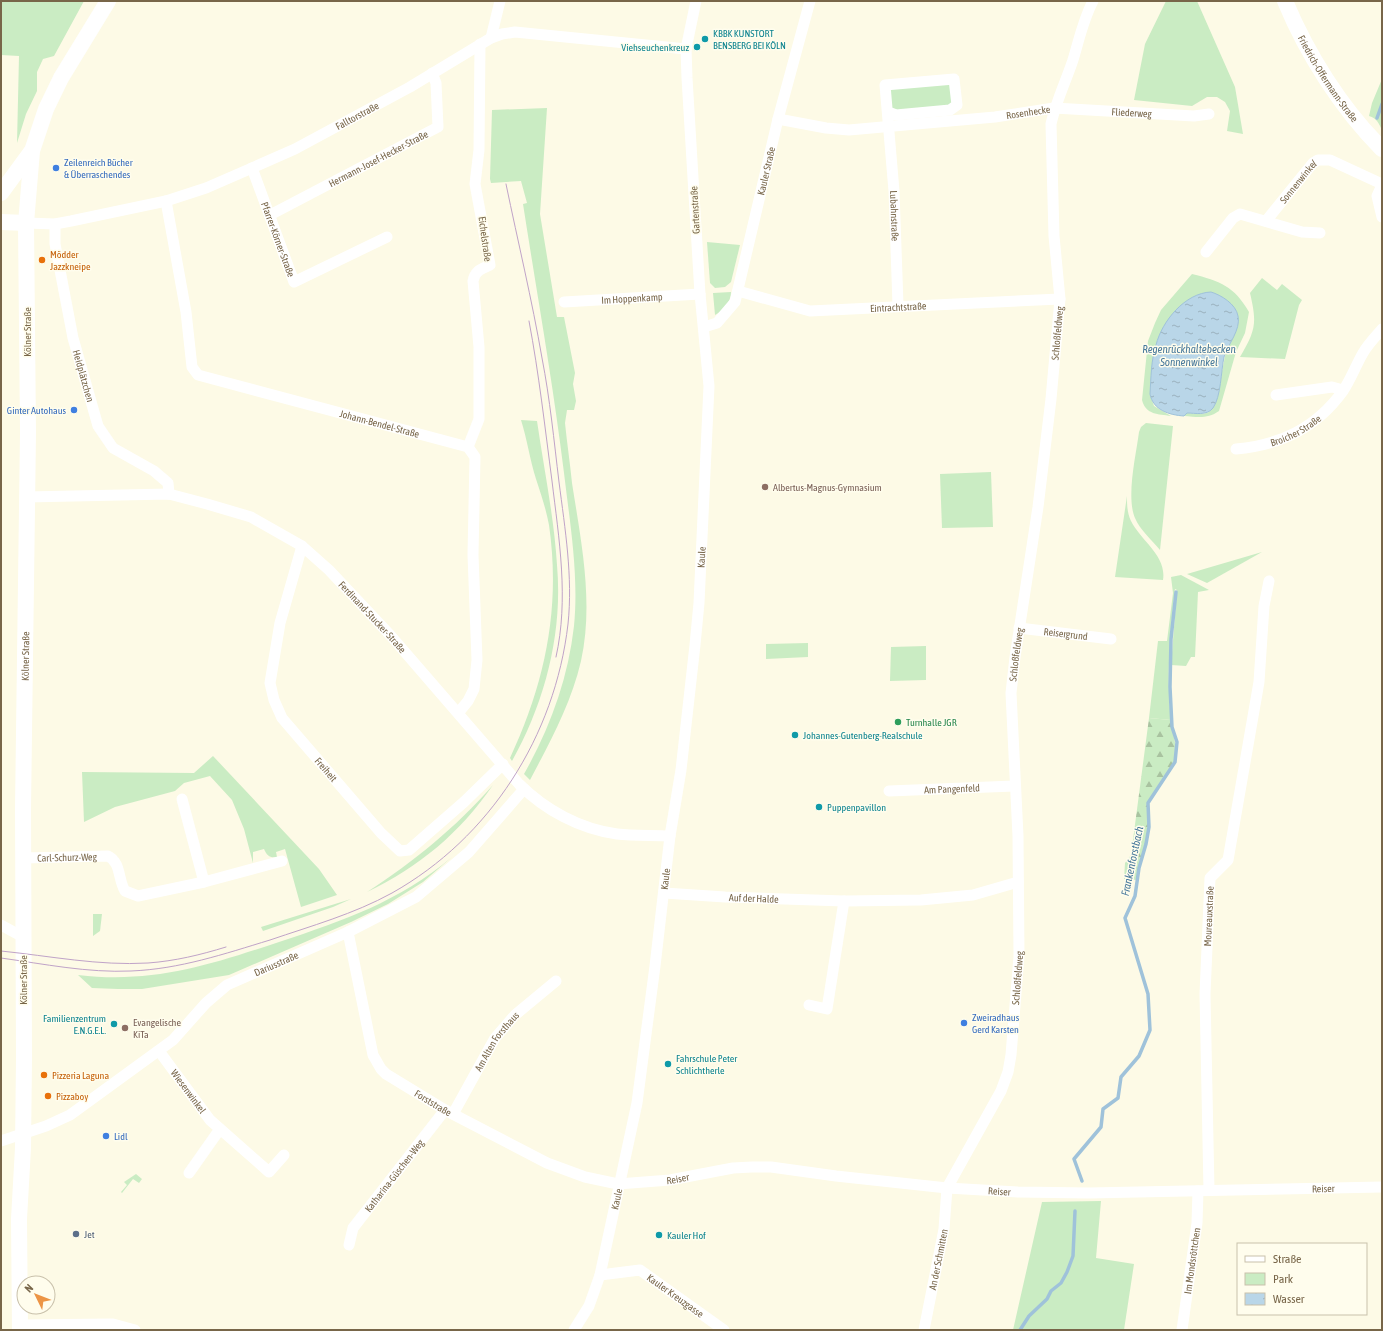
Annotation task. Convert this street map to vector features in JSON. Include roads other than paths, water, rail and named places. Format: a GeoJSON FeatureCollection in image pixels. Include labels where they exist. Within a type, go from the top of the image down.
{"type":"FeatureCollection","features":[{"type":"Feature","properties":{"kind":"main road","name":"Kölner Straße"},"geometry":{"type":"LineString","coordinates":[[20,1327],[19,1219],[22,1133],[23,809],[28,432],[26,223],[32,151],[46,109],[60,78],[108,1]]}},
{"type":"Feature","properties":{"kind":"main road","name":"Friedrich-Offermann-Straße"},"geometry":{"type":"LineString","coordinates":[[1285,1],[1309,51],[1349,110],[1382,149]]}},
{"type":"Feature","properties":{"kind":"main road"},"geometry":{"type":"LineString","coordinates":[[1,193],[32,151]]}},
{"type":"Feature","properties":{"kind":"main road"},"geometry":{"type":"LineString","coordinates":[[1,222],[26,223]]}},
{"type":"Feature","properties":{"kind":"street"},"geometry":{"type":"LineString","coordinates":[[491,38],[500,1]]}},
{"type":"Feature","properties":{"kind":"street","name":"Kauler Straße"},"geometry":{"type":"LineString","coordinates":[[704,327],[717,323],[735,302],[778,119],[810,1]]}},
{"type":"Feature","properties":{"kind":"street","name":"Rosenhecke"},"geometry":{"type":"LineString","coordinates":[[778,119],[826,128],[849,130],[995,117],[1054,108],[1073,60],[1084,21],[1092,1]]}},
{"type":"Feature","properties":{"kind":"street","name":"Gartenstraße"},"geometry":{"type":"LineString","coordinates":[[692,4],[686,49],[700,294],[708,386],[708,419]]}},
{"type":"Feature","properties":{"kind":"street","name":"Falltorstraße"},"geometry":{"type":"LineString","coordinates":[[26,223],[56,224],[166,201],[206,188],[295,149],[432,73],[480,44],[502,34],[515,32],[686,49]]}},
{"type":"Feature","properties":{"kind":"street","name":"Eichelstraße"},"geometry":{"type":"LineString","coordinates":[[468,447],[480,419],[479,347],[473,281],[474,274],[478,270],[490,265],[481,204],[475,184],[479,150],[480,44]]}},
{"type":"Feature","properties":{"kind":"street","name":"Hermann-Josef-Hecker-Straße"},"geometry":{"type":"LineString","coordinates":[[270,215],[438,127],[436,83],[432,73]]}},
{"type":"Feature","properties":{"kind":"street"},"geometry":{"type":"LineString","coordinates":[[888,112],[896,115],[950,110],[957,105],[954,79],[886,85],[888,126]]}},
{"type":"Feature","properties":{"kind":"street","name":"Fliederweg"},"geometry":{"type":"LineString","coordinates":[[1054,108],[1194,116],[1209,114]]}},
{"type":"Feature","properties":{"kind":"street","name":"Schloßfeldweg"},"geometry":{"type":"LineString","coordinates":[[947,1188],[1002,1092],[1008,1072],[1019,956],[1018,836],[1014,786],[1011,693],[1019,628],[1039,499],[1060,299],[1054,236],[1050,146],[1051,124],[1054,108]]}},
{"type":"Feature","properties":{"kind":"street","name":"Lubahnstraße"},"geometry":{"type":"LineString","coordinates":[[888,126],[894,191],[898,305]]}},
{"type":"Feature","properties":{"kind":"street","name":"Sonnenwinkel"},"geometry":{"type":"LineString","coordinates":[[1266,221],[1313,162],[1318,160],[1330,160],[1382,185]]}},
{"type":"Feature","properties":{"kind":"street","name":"Pfarrer-Körner-Straße"},"geometry":{"type":"LineString","coordinates":[[252,168],[294,282],[387,237]]}},
{"type":"Feature","properties":{"kind":"street"},"geometry":{"type":"LineString","coordinates":[[1382,185],[1377,196],[1382,217]]}},
{"type":"Feature","properties":{"kind":"street","name":"Johann-Bendel-Straße"},"geometry":{"type":"LineString","coordinates":[[166,201],[186,312],[192,367],[198,375],[468,447]]}},
{"type":"Feature","properties":{"kind":"street"},"geometry":{"type":"LineString","coordinates":[[1206,252],[1236,215],[1244,214],[1302,232],[1320,233]]}},
{"type":"Feature","properties":{"kind":"street","name":"Heidplätzchen"},"geometry":{"type":"LineString","coordinates":[[56,224],[55,244],[73,338],[98,426],[113,448],[154,471],[168,483],[169,494]]}},
{"type":"Feature","properties":{"kind":"street","name":"Eintrachtstraße"},"geometry":{"type":"LineString","coordinates":[[738,291],[810,311],[898,305],[1060,299]]}},
{"type":"Feature","properties":{"kind":"street","name":"Im Hoppenkamp"},"geometry":{"type":"LineString","coordinates":[[564,302],[700,294]]}},
{"type":"Feature","properties":{"kind":"street","name":"Broicher Straße"},"geometry":{"type":"LineString","coordinates":[[1236,449],[1273,444],[1302,430],[1329,407],[1343,390],[1363,352],[1382,328]]}},
{"type":"Feature","properties":{"kind":"street"},"geometry":{"type":"LineString","coordinates":[[1276,395],[1332,387],[1343,390]]}},
{"type":"Feature","properties":{"kind":"street","name":"Kaule"},"geometry":{"type":"LineString","coordinates":[[576,1329],[589,1306],[600,1275],[618,1184],[637,1103],[670,836],[681,770],[695,645],[708,419]]}},
{"type":"Feature","properties":{"kind":"street"},"geometry":{"type":"LineString","coordinates":[[459,712],[468,701],[474,689],[477,660],[473,554],[475,457],[468,447]]}},
{"type":"Feature","properties":{"kind":"street","name":"Ferdinand-Stucker-Straße"},"geometry":{"type":"LineString","coordinates":[[26,497],[169,494],[251,517],[302,546],[316,558],[352,594],[459,712],[524,789],[544,805],[565,817],[590,827],[617,834],[670,836]]}},
{"type":"Feature","properties":{"kind":"street","name":"Freiheit"},"geometry":{"type":"LineString","coordinates":[[302,546],[280,623],[270,682],[274,700],[282,718],[381,833],[400,851],[409,850],[464,802],[503,764]]}},
{"type":"Feature","properties":{"kind":"street","name":"Moureauxstraße"},"geometry":{"type":"LineString","coordinates":[[1203,1190],[1205,994],[1210,878],[1228,860],[1259,682],[1264,606],[1269,581]]}},
{"type":"Feature","properties":{"kind":"street","name":"Reisergrund"},"geometry":{"type":"LineString","coordinates":[[1019,628],[1112,639]]}},
{"type":"Feature","properties":{"kind":"street","name":"Am Pangenfeld"},"geometry":{"type":"LineString","coordinates":[[889,791],[1014,786]]}},
{"type":"Feature","properties":{"kind":"street","name":"Dariusstraße"},"geometry":{"type":"LineString","coordinates":[[1,1141],[46,1126],[70,1115],[173,1040],[216,992],[227,985],[348,932],[416,897],[470,852],[524,789]]}},
{"type":"Feature","properties":{"kind":"street"},"geometry":{"type":"LineString","coordinates":[[182,799],[194,825],[204,882]]}},
{"type":"Feature","properties":{"kind":"street","name":"Carl-Schurz-Weg"},"geometry":{"type":"LineString","coordinates":[[24,858],[108,856],[115,861],[123,887],[131,894],[138,896],[204,882],[282,861]]}},
{"type":"Feature","properties":{"kind":"street","name":"Auf der Halde"},"geometry":{"type":"LineString","coordinates":[[664,893],[724,897],[844,901],[929,900],[973,895],[1018,882]]}},
{"type":"Feature","properties":{"kind":"street"},"geometry":{"type":"LineString","coordinates":[[809,1005],[826,1009],[844,901]]}},
{"type":"Feature","properties":{"kind":"street"},"geometry":{"type":"LineString","coordinates":[[1,924],[23,937]]}},
{"type":"Feature","properties":{"kind":"street","name":"Forststraße"},"geometry":{"type":"LineString","coordinates":[[348,932],[376,1060],[381,1069],[392,1078],[449,1112],[548,1163],[585,1177],[618,1184]]}},
{"type":"Feature","properties":{"kind":"street","name":"Am Alten Forsthaus"},"geometry":{"type":"LineString","coordinates":[[449,1112],[495,1038],[515,1015],[556,981]]}},
{"type":"Feature","properties":{"kind":"street","name":"Wiesenwinkel"},"geometry":{"type":"LineString","coordinates":[[159,1051],[198,1106],[220,1129],[269,1172],[284,1154]]}},
{"type":"Feature","properties":{"kind":"street","name":"Katharina-Güschen-Weg"},"geometry":{"type":"LineString","coordinates":[[349,1245],[353,1228],[449,1112]]}},
{"type":"Feature","properties":{"kind":"street"},"geometry":{"type":"LineString","coordinates":[[189,1173],[220,1129]]}},
{"type":"Feature","properties":{"kind":"street","name":"Reiser"},"geometry":{"type":"LineString","coordinates":[[618,1184],[670,1180],[733,1168],[772,1167],[836,1176],[947,1188],[1065,1193],[1382,1187]]}},
{"type":"Feature","properties":{"kind":"street","name":"An der Schmitten"},"geometry":{"type":"LineString","coordinates":[[924,1330],[944,1229],[947,1188]]}},
{"type":"Feature","properties":{"kind":"street","name":"Im Mondsröttchen"},"geometry":{"type":"LineString","coordinates":[[1182,1330],[1203,1190]]}},
{"type":"Feature","properties":{"kind":"street","name":"Kauler Kreuzgasse"},"geometry":{"type":"LineString","coordinates":[[600,1275],[640,1270],[724,1330]]}},
{"type":"Feature","properties":{"kind":"street"},"geometry":{"type":"LineString","coordinates":[[20,1327],[113,1324],[135,1330]]}},
{"type":"Feature","properties":{"kind":"water","name":"Regenrückhaltebecken Sonnenwinkel"},"geometry":{"type":"Polygon","coordinates":[[[1211,292],[1219,295],[1231,304],[1238,316],[1238,326],[1236,332],[1224,357],[1216,403],[1210,411],[1204,413],[1187,413],[1184,416],[1167,413],[1162,411],[1154,404],[1150,394],[1153,357],[1159,336],[1169,318],[1184,303],[1192,297],[1211,292]]]}},
{"type":"Feature","properties":{"kind":"waterway","name":"Frankenforstbach"},"geometry":{"type":"LineString","coordinates":[[1377,118],[1382,104]]}},
{"type":"Feature","properties":{"kind":"waterway","name":"Frankenforstbach"},"geometry":{"type":"LineString","coordinates":[[1082,1181],[1074,1159],[1101,1127],[1103,1109],[1118,1098],[1121,1077],[1139,1056],[1150,1030],[1148,994],[1125,918],[1135,896],[1139,868],[1146,844],[1149,827],[1148,803],[1175,762],[1177,742],[1172,727],[1170,687],[1171,639],[1176,592]]}},
{"type":"Feature","properties":{"kind":"waterway","name":"Frankenforstbach"},"geometry":{"type":"LineString","coordinates":[[1020,1330],[1029,1316],[1047,1299],[1051,1291],[1061,1283],[1067,1272],[1073,1256],[1075,1211]]}},
{"type":"Feature","properties":{"kind":"tram line"},"geometry":{"type":"LineString","coordinates":[[1,958],[66,968],[99,971],[149,970],[184,964],[219,955],[332,919],[363,907],[392,893],[427,870],[459,844],[487,813],[512,780],[532,744],[549,706],[561,665],[568,624],[570,589],[566,535],[552,420],[534,314],[506,184]]}},
{"type":"Feature","properties":{"kind":"tram line"},"geometry":{"type":"LineString","coordinates":[[529,321],[542,401],[562,569],[562,613],[556,657]]}},
{"type":"Feature","properties":{"kind":"tram line"},"geometry":{"type":"LineString","coordinates":[[1,951],[93,962],[130,964],[178,959],[226,947]]}},
{"type":"Feature","properties":{"kind":"place","name":"KBBK KUNSTORT BENSBERG BEI KÖLN"},"geometry":{"type":"Point","coordinates":[705,39]}},
{"type":"Feature","properties":{"kind":"place","name":"Viehseuchenkreuz"},"geometry":{"type":"Point","coordinates":[697,47]}},
{"type":"Feature","properties":{"kind":"place","name":"Zeilenreich Bücher & Überraschendes"},"geometry":{"type":"Point","coordinates":[56,168]}},
{"type":"Feature","properties":{"kind":"place","name":"Mödder Jazzkneipe"},"geometry":{"type":"Point","coordinates":[42,260]}},
{"type":"Feature","properties":{"kind":"place","name":"Ginter Autohaus"},"geometry":{"type":"Point","coordinates":[74,410]}},
{"type":"Feature","properties":{"kind":"place","name":"Albertus-Magnus-Gymnasium"},"geometry":{"type":"Point","coordinates":[765,487]}},
{"type":"Feature","properties":{"kind":"place","name":"Turnhalle JGR"},"geometry":{"type":"Point","coordinates":[898,722]}},
{"type":"Feature","properties":{"kind":"place","name":"Johannes-Gutenberg-Realschule"},"geometry":{"type":"Point","coordinates":[795,735]}},
{"type":"Feature","properties":{"kind":"place","name":"Puppenpavillon"},"geometry":{"type":"Point","coordinates":[819,807]}},
{"type":"Feature","properties":{"kind":"place","name":"Zweiradhaus Gerd Karsten"},"geometry":{"type":"Point","coordinates":[964,1023]}},
{"type":"Feature","properties":{"kind":"place","name":"Familienzentrum E.N.G.E.L."},"geometry":{"type":"Point","coordinates":[114,1024]}},
{"type":"Feature","properties":{"kind":"place","name":"Evangelische KiTa"},"geometry":{"type":"Point","coordinates":[125,1028]}},
{"type":"Feature","properties":{"kind":"place","name":"Fahrschule Peter Schlichtherle"},"geometry":{"type":"Point","coordinates":[668,1064]}},
{"type":"Feature","properties":{"kind":"place","name":"Pizzeria Laguna"},"geometry":{"type":"Point","coordinates":[44,1075]}},
{"type":"Feature","properties":{"kind":"place","name":"Pizzaboy"},"geometry":{"type":"Point","coordinates":[48,1096]}},
{"type":"Feature","properties":{"kind":"place","name":"Lidl"},"geometry":{"type":"Point","coordinates":[106,1136]}},
{"type":"Feature","properties":{"kind":"place","name":"Jet"},"geometry":{"type":"Point","coordinates":[76,1234]}},
{"type":"Feature","properties":{"kind":"place","name":"Kauler Hof"},"geometry":{"type":"Point","coordinates":[659,1235]}}]}
